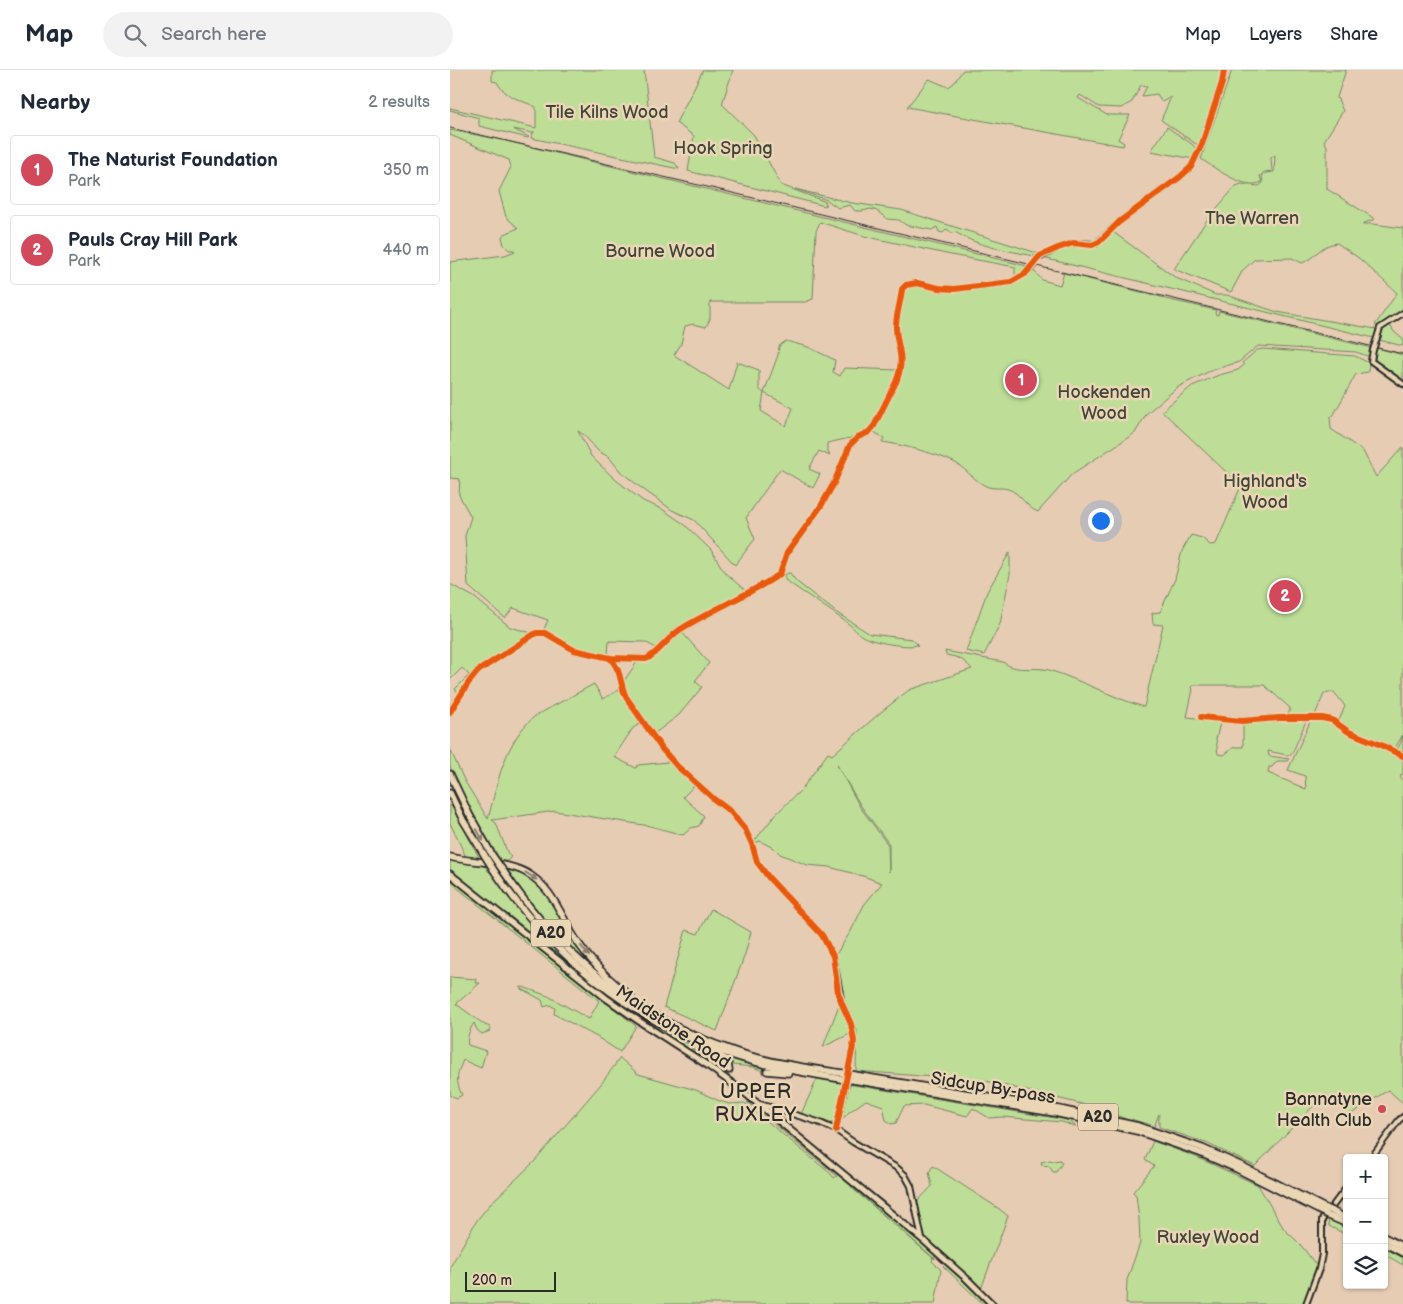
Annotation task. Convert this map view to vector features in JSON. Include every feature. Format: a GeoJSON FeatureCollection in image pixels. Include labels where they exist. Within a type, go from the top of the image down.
{"type":"FeatureCollection","features":[{"type":"Feature","properties":{"kind":"highway","name":"A20"},"geometry":{"type":"LineString","coordinates":[[450,774],[469,814],[492,855],[531,910],[548,931],[579,961],[607,987],[635,1009],[700,1043],[747,1060],[830,1077],[843,1074]]}},
{"type":"Feature","properties":{"kind":"highway","name":"A20"},"geometry":{"type":"LineString","coordinates":[[450,793],[484,856],[511,897],[540,931],[579,968],[607,987],[665,1020],[737,1052],[843,1074]]}},
{"type":"Feature","properties":{"kind":"highway","name":"A20"},"geometry":{"type":"LineString","coordinates":[[450,857],[508,866],[523,871],[537,880],[550,893],[574,935],[593,960],[629,995],[665,1020]]}},
{"type":"Feature","properties":{"kind":"highway"},"geometry":{"type":"LineString","coordinates":[[670,1029],[689,1041],[724,1057],[729,1064],[729,1070]]}},
{"type":"Feature","properties":{"kind":"highway"},"geometry":{"type":"LineString","coordinates":[[767,1071],[830,1077]]}},
{"type":"Feature","properties":{"kind":"highway","name":"Sidcup By-pass"},"geometry":{"type":"LineString","coordinates":[[843,1074],[853,1078],[1054,1113],[1137,1131],[1200,1153],[1343,1218]]}},
{"type":"Feature","properties":{"kind":"highway","name":"Sidcup By-pass"},"geometry":{"type":"LineString","coordinates":[[1328,1212],[1343,1221]]}},
{"type":"Feature","properties":{"kind":"highway"},"geometry":{"type":"LineString","coordinates":[[1388,1239],[1403,1247]]}},
{"type":"Feature","properties":{"kind":"highway"},"geometry":{"type":"LineString","coordinates":[[1386,1244],[1403,1253]]}},
{"type":"Feature","properties":{"kind":"main road","name":"Maidstone Road"},"geometry":{"type":"LineString","coordinates":[[450,874],[606,998],[639,1022],[707,1064],[757,1103],[922,1239],[992,1304]]}},
{"type":"Feature","properties":{"kind":"street"},"geometry":{"type":"LineString","coordinates":[[1037,259],[1058,248],[1073,243],[1096,244],[1119,222],[1187,172],[1200,149],[1222,84],[1224,70]]}},
{"type":"Feature","properties":{"kind":"street"},"geometry":{"type":"LineString","coordinates":[[450,712],[478,671],[536,633],[545,634],[574,650],[610,658],[638,660],[651,657],[667,639],[679,630],[780,574],[789,549],[821,506],[834,483],[850,445],[858,437],[869,432],[874,426],[899,375],[902,358],[896,324],[902,289],[906,284],[917,283],[954,289],[1011,282],[1025,274],[1033,266]]}},
{"type":"Feature","properties":{"kind":"street"},"geometry":{"type":"LineString","coordinates":[[1403,313],[1380,328],[1371,361],[1403,384]]}},
{"type":"Feature","properties":{"kind":"street"},"geometry":{"type":"LineString","coordinates":[[610,658],[618,667],[622,690],[662,749],[690,778],[731,812],[745,829],[757,862],[769,878],[822,935],[833,956],[842,1004],[851,1024],[854,1041],[843,1074]]}},
{"type":"Feature","properties":{"kind":"street"},"geometry":{"type":"LineString","coordinates":[[618,667],[621,660]]}},
{"type":"Feature","properties":{"kind":"street"},"geometry":{"type":"LineString","coordinates":[[1201,717],[1242,721],[1322,718],[1332,720],[1348,732],[1403,756]]}},
{"type":"Feature","properties":{"kind":"street"},"geometry":{"type":"LineString","coordinates":[[836,1130],[846,1084]]}},
{"type":"Feature","properties":{"kind":"street"},"geometry":{"type":"LineString","coordinates":[[757,1103],[818,1122],[836,1130],[897,1168],[905,1175],[911,1186],[922,1239]]}},
{"type":"Feature","properties":{"kind":"street"},"geometry":{"type":"LineString","coordinates":[[1374,1154],[1403,1117]]}},
{"type":"Feature","properties":{"kind":"street"},"geometry":{"type":"LineString","coordinates":[[1306,1304],[1320,1269],[1322,1220],[1343,1192]]}},
{"type":"Feature","properties":{"kind":"green space","name":"Tile Kilns Wood"},"geometry":{"type":"Polygon","coordinates":[[[492,70],[644,70],[654,157],[675,163],[679,169],[531,138],[534,131],[533,133],[513,129],[528,138],[479,126],[479,118],[450,110],[450,108],[536,128],[536,107],[514,98],[504,91],[497,82],[492,81],[492,70]]]}},
{"type":"Feature","properties":{"kind":"green space","name":"Hook Spring"},"geometry":{"type":"Polygon","coordinates":[[[703,70],[733,70],[722,104],[754,135],[781,185],[826,202],[825,206],[688,171],[694,136],[676,123],[703,70]]]}},
{"type":"Feature","properties":{"kind":"green space"},"geometry":{"type":"Polygon","coordinates":[[[963,70],[1223,70],[1201,145],[1196,144],[1161,120],[1171,97],[1162,102],[1157,94],[1142,96],[1147,86],[1141,85],[1132,102],[1121,108],[1099,107],[1080,95],[1078,98],[1107,115],[1130,115],[1118,139],[1124,143],[1123,146],[907,107],[929,79],[948,87],[953,84],[963,70]]]}},
{"type":"Feature","properties":{"kind":"green space","name":"The Warren"},"geometry":{"type":"Polygon","coordinates":[[[1232,70],[1346,70],[1337,97],[1343,111],[1324,141],[1327,146],[1327,189],[1375,219],[1362,224],[1403,228],[1403,311],[1378,327],[1375,325],[1397,293],[1360,259],[1337,243],[1326,246],[1302,263],[1292,258],[1255,259],[1243,270],[1231,292],[1174,269],[1209,217],[1236,186],[1241,184],[1259,186],[1263,183],[1262,176],[1266,173],[1274,172],[1275,155],[1271,158],[1272,171],[1264,172],[1260,176],[1262,182],[1255,184],[1230,177],[1201,159],[1232,70]]]}},
{"type":"Feature","properties":{"kind":"green space"},"geometry":{"type":"Polygon","coordinates":[[[1167,127],[1193,145],[1198,151],[1194,159],[1151,151],[1167,127]]]}},
{"type":"Feature","properties":{"kind":"green space","name":"Bourne Wood"},"geometry":{"type":"Polygon","coordinates":[[[450,130],[498,139],[1031,267],[1015,279],[1015,267],[864,236],[820,222],[816,231],[813,299],[805,302],[710,302],[710,319],[706,327],[693,324],[685,326],[681,344],[674,355],[729,390],[737,362],[759,370],[759,389],[764,393],[778,355],[779,346],[786,341],[808,347],[835,360],[833,372],[840,376],[844,368],[898,370],[874,421],[867,429],[850,438],[827,443],[827,450],[830,456],[819,451],[809,469],[820,474],[813,488],[780,469],[746,518],[755,539],[735,565],[694,520],[672,510],[640,487],[620,471],[609,457],[598,451],[578,431],[591,456],[598,463],[643,501],[662,509],[684,524],[711,550],[725,573],[746,591],[686,623],[656,648],[645,642],[609,641],[608,654],[580,650],[543,631],[548,620],[513,608],[505,618],[468,586],[465,536],[471,517],[459,495],[460,479],[450,478],[450,262],[505,255],[515,251],[509,250],[504,245],[502,237],[518,228],[506,217],[499,191],[511,167],[509,160],[450,135],[450,130]],[[764,393],[761,411],[786,426],[793,408],[764,393]]]}},
{"type":"Feature","properties":{"kind":"green space"},"geometry":{"type":"Polygon","coordinates":[[[795,189],[852,203],[901,210],[1037,253],[1034,256],[993,247],[973,241],[955,232],[952,233],[947,229],[943,233],[939,232],[937,227],[932,230],[906,225],[899,220],[887,219],[871,209],[855,211],[850,205],[838,208],[827,200],[795,189]]]}},
{"type":"Feature","properties":{"kind":"green space"},"geometry":{"type":"Polygon","coordinates":[[[1113,232],[1176,278],[1216,295],[1227,295],[1277,312],[1376,329],[1374,338],[1043,258],[1060,250],[1079,246],[1093,248],[1100,245],[1113,232]]]}},
{"type":"Feature","properties":{"kind":"green space","name":"Hockenden Wood"},"geometry":{"type":"Polygon","coordinates":[[[1030,269],[1042,280],[1060,285],[1064,273],[1216,310],[1215,314],[1218,315],[1219,311],[1372,348],[1370,357],[1356,352],[1258,346],[1239,362],[1212,370],[1178,387],[1147,413],[1135,433],[1072,474],[1038,512],[1013,491],[1006,488],[988,487],[961,467],[942,457],[921,450],[882,442],[884,438],[874,432],[902,368],[896,324],[903,289],[910,283],[946,289],[1011,282],[1030,269]]]}},
{"type":"Feature","properties":{"kind":"green space"},"geometry":{"type":"Polygon","coordinates":[[[1389,323],[1394,332],[1403,339],[1403,346],[1379,340],[1382,328],[1389,323]]]}},
{"type":"Feature","properties":{"kind":"green space"},"geometry":{"type":"Polygon","coordinates":[[[1377,348],[1403,355],[1403,382],[1373,361],[1377,348]]]}},
{"type":"Feature","properties":{"kind":"green space","name":"Highland's Wood"},"geometry":{"type":"Polygon","coordinates":[[[1257,350],[1355,356],[1369,363],[1368,372],[1356,374],[1333,416],[1330,417],[1331,429],[1363,451],[1376,477],[1403,447],[1403,734],[1394,750],[1338,723],[1345,706],[1334,692],[1324,694],[1315,715],[1288,716],[1290,708],[1264,685],[1193,685],[1187,717],[1212,720],[1220,723],[1216,739],[1218,754],[1224,755],[1234,747],[1243,747],[1243,724],[1245,722],[1306,721],[1292,754],[1287,755],[1268,751],[1269,756],[1289,759],[1287,761],[1277,761],[1272,767],[1269,767],[1268,773],[1306,789],[1305,776],[1288,770],[1311,720],[1330,722],[1346,734],[1386,749],[1403,758],[1403,774],[1400,775],[1403,782],[1403,1103],[1388,1090],[1351,1114],[1325,1094],[1255,1166],[1206,1143],[1159,1127],[1159,1114],[1154,1127],[1116,1115],[1112,1117],[1090,1111],[1090,1108],[1094,1107],[986,1081],[856,1071],[857,1030],[843,998],[835,956],[851,931],[864,905],[882,883],[829,867],[807,865],[780,854],[760,841],[752,844],[776,814],[801,790],[828,753],[832,755],[909,690],[972,669],[961,659],[946,655],[945,651],[1003,662],[1019,668],[1049,670],[1144,707],[1163,625],[1153,624],[1152,613],[1160,612],[1175,579],[1182,551],[1191,535],[1202,538],[1210,545],[1216,544],[1241,486],[1162,411],[1192,386],[1219,375],[1238,370],[1244,365],[1242,363],[1257,350]],[[837,765],[860,807],[888,845],[889,872],[889,844],[861,806],[837,765]]]}},
{"type":"Feature","properties":{"kind":"green space"},"geometry":{"type":"Polygon","coordinates":[[[1010,552],[1010,574],[1000,624],[984,655],[966,651],[987,592],[1010,552]]]}},
{"type":"Feature","properties":{"kind":"green space"},"geometry":{"type":"Polygon","coordinates":[[[788,573],[837,613],[870,634],[912,639],[918,645],[889,644],[862,636],[842,619],[785,580],[785,575],[788,573]]]}},
{"type":"Feature","properties":{"kind":"green space"},"geometry":{"type":"Polygon","coordinates":[[[450,584],[474,597],[510,627],[532,633],[477,670],[460,695],[455,689],[469,675],[462,668],[450,680],[450,584]]]}},
{"type":"Feature","properties":{"kind":"green space"},"geometry":{"type":"Polygon","coordinates":[[[680,630],[709,663],[695,681],[702,687],[679,715],[655,733],[660,740],[659,743],[624,688],[624,681],[637,662],[646,661],[680,630]]]}},
{"type":"Feature","properties":{"kind":"green space"},"geometry":{"type":"Polygon","coordinates":[[[594,684],[603,699],[622,688],[643,722],[633,728],[614,757],[636,768],[638,765],[668,762],[695,785],[683,797],[704,816],[699,826],[691,828],[683,835],[650,826],[555,811],[492,820],[496,823],[508,854],[511,857],[507,861],[502,862],[463,795],[450,766],[450,749],[464,780],[488,819],[499,777],[509,750],[524,726],[535,716],[594,684]]]}},
{"type":"Feature","properties":{"kind":"green space"},"geometry":{"type":"Polygon","coordinates":[[[1403,734],[1403,753],[1397,750],[1403,734]]]}},
{"type":"Feature","properties":{"kind":"green space"},"geometry":{"type":"Polygon","coordinates":[[[450,803],[481,861],[467,859],[450,823],[450,803]]]}},
{"type":"Feature","properties":{"kind":"green space"},"geometry":{"type":"Polygon","coordinates":[[[450,859],[484,865],[532,925],[580,971],[633,1011],[690,1045],[691,1049],[706,1055],[706,1058],[763,1104],[700,1057],[607,996],[450,871],[450,859]]]}},
{"type":"Feature","properties":{"kind":"green space"},"geometry":{"type":"Polygon","coordinates":[[[507,868],[524,874],[546,892],[562,919],[612,983],[554,930],[529,900],[507,868]]]}},
{"type":"Feature","properties":{"kind":"green space"},"geometry":{"type":"Polygon","coordinates":[[[450,876],[636,1026],[620,1052],[597,1037],[554,1014],[555,1008],[550,1005],[544,1007],[542,1000],[520,988],[523,987],[548,996],[589,1019],[599,1001],[450,882],[450,876]]]}},
{"type":"Feature","properties":{"kind":"green space"},"geometry":{"type":"Polygon","coordinates":[[[711,909],[751,932],[717,1031],[664,1007],[686,930],[698,934],[711,909]]]}},
{"type":"Feature","properties":{"kind":"green space"},"geometry":{"type":"Polygon","coordinates":[[[450,977],[476,979],[475,983],[480,983],[456,1004],[490,1027],[490,1031],[482,1034],[477,1030],[474,1023],[471,1028],[468,1045],[486,1051],[481,1068],[463,1060],[458,1078],[458,1086],[462,1095],[457,1098],[450,1095],[450,977]]]}},
{"type":"Feature","properties":{"kind":"green space"},"geometry":{"type":"Polygon","coordinates":[[[839,1005],[850,1025],[850,1034],[823,1047],[839,1005]]]}},
{"type":"Feature","properties":{"kind":"green space"},"geometry":{"type":"Polygon","coordinates":[[[724,1055],[771,1068],[763,1071],[753,1067],[733,1065],[724,1055]]]}},
{"type":"Feature","properties":{"kind":"green space"},"geometry":{"type":"Polygon","coordinates":[[[620,1058],[638,1074],[696,1090],[729,1104],[745,1103],[834,1178],[837,1176],[747,1102],[756,1104],[935,1253],[935,1259],[851,1187],[933,1258],[932,1261],[941,1270],[935,1304],[450,1304],[450,1267],[477,1220],[492,1202],[535,1161],[601,1084],[620,1058]]]}},
{"type":"Feature","properties":{"kind":"green space"},"geometry":{"type":"Polygon","coordinates":[[[817,1079],[1061,1119],[1070,1121],[1076,1127],[1062,1122],[1002,1117],[989,1118],[973,1108],[967,1116],[924,1105],[904,1106],[896,1123],[891,1124],[886,1120],[883,1106],[866,1100],[849,1112],[840,1122],[831,1122],[831,1126],[818,1119],[801,1114],[817,1079]]]}},
{"type":"Feature","properties":{"kind":"green space"},"geometry":{"type":"Polygon","coordinates":[[[772,1112],[884,1202],[919,1233],[772,1112]]]}},
{"type":"Feature","properties":{"kind":"green space","name":"Ruxley Wood"},"geometry":{"type":"Polygon","coordinates":[[[1153,1141],[1196,1157],[1258,1185],[1284,1229],[1300,1244],[1319,1269],[1306,1304],[1126,1304],[1127,1280],[1140,1243],[1136,1195],[1133,1192],[1154,1166],[1145,1160],[1153,1141]]]}},
{"type":"Feature","properties":{"kind":"green space"},"geometry":{"type":"Polygon","coordinates":[[[1060,1160],[1062,1163],[1056,1172],[1053,1172],[1049,1166],[1042,1165],[1041,1162],[1060,1160]]]}},
{"type":"Feature","properties":{"kind":"green space"},"geometry":{"type":"Polygon","coordinates":[[[933,1166],[1008,1216],[981,1289],[996,1304],[925,1240],[924,1237],[956,1264],[925,1236],[916,1203],[932,1186],[929,1172],[933,1166]]]}},
{"type":"Feature","properties":{"kind":"green space"},"geometry":{"type":"Polygon","coordinates":[[[1328,1219],[1343,1226],[1343,1233],[1329,1226],[1328,1219]]]}},
{"type":"Feature","properties":{"kind":"green space"},"geometry":{"type":"Polygon","coordinates":[[[1388,1249],[1403,1257],[1403,1265],[1388,1256],[1388,1249]]]}},
{"type":"Feature","properties":{"kind":"green space"},"geometry":{"type":"Polygon","coordinates":[[[945,1264],[988,1304],[983,1304],[943,1266],[945,1264]]]}},
{"type":"Feature","properties":{"kind":"railway"},"geometry":{"type":"LineString","coordinates":[[450,128],[716,189],[1403,354]]}},
{"type":"Feature","properties":{"kind":"cycle path"},"geometry":{"type":"LineString","coordinates":[[450,712],[478,671],[536,633],[545,633],[574,650],[610,658],[646,659],[681,629],[780,574],[787,553],[821,506],[834,483],[850,445],[858,437],[869,432],[874,426],[896,382],[901,365],[896,324],[902,289],[906,285],[917,283],[954,289],[1011,282],[1025,274],[1040,256],[1073,243],[1092,245],[1099,242],[1119,222],[1191,167],[1202,144],[1222,83],[1224,70]]}},
{"type":"Feature","properties":{"kind":"cycle path"},"geometry":{"type":"LineString","coordinates":[[610,658],[619,673],[626,697],[662,749],[677,766],[731,812],[745,829],[757,862],[769,878],[822,935],[833,956],[838,992],[851,1024],[854,1041],[836,1130]]}},
{"type":"Feature","properties":{"kind":"cycle path"},"geometry":{"type":"LineString","coordinates":[[1201,717],[1242,721],[1279,718],[1322,718],[1332,720],[1349,732],[1403,756]]}},
{"type":"Feature","properties":{"kind":"place","name":"The Naturist Foundation"},"geometry":{"type":"Point","coordinates":[1021,380]}},
{"type":"Feature","properties":{"kind":"place","name":"Pauls Cray Hill Park"},"geometry":{"type":"Point","coordinates":[1285,596]}},
{"type":"Feature","properties":{"kind":"place","name":"Bannatyne Health Club"},"geometry":{"type":"Point","coordinates":[1382,1109]}},
{"type":"Feature","properties":{"kind":"district","name":"UPPER RUXLEY"},"geometry":{"type":"Point","coordinates":[756,1104]}}]}
